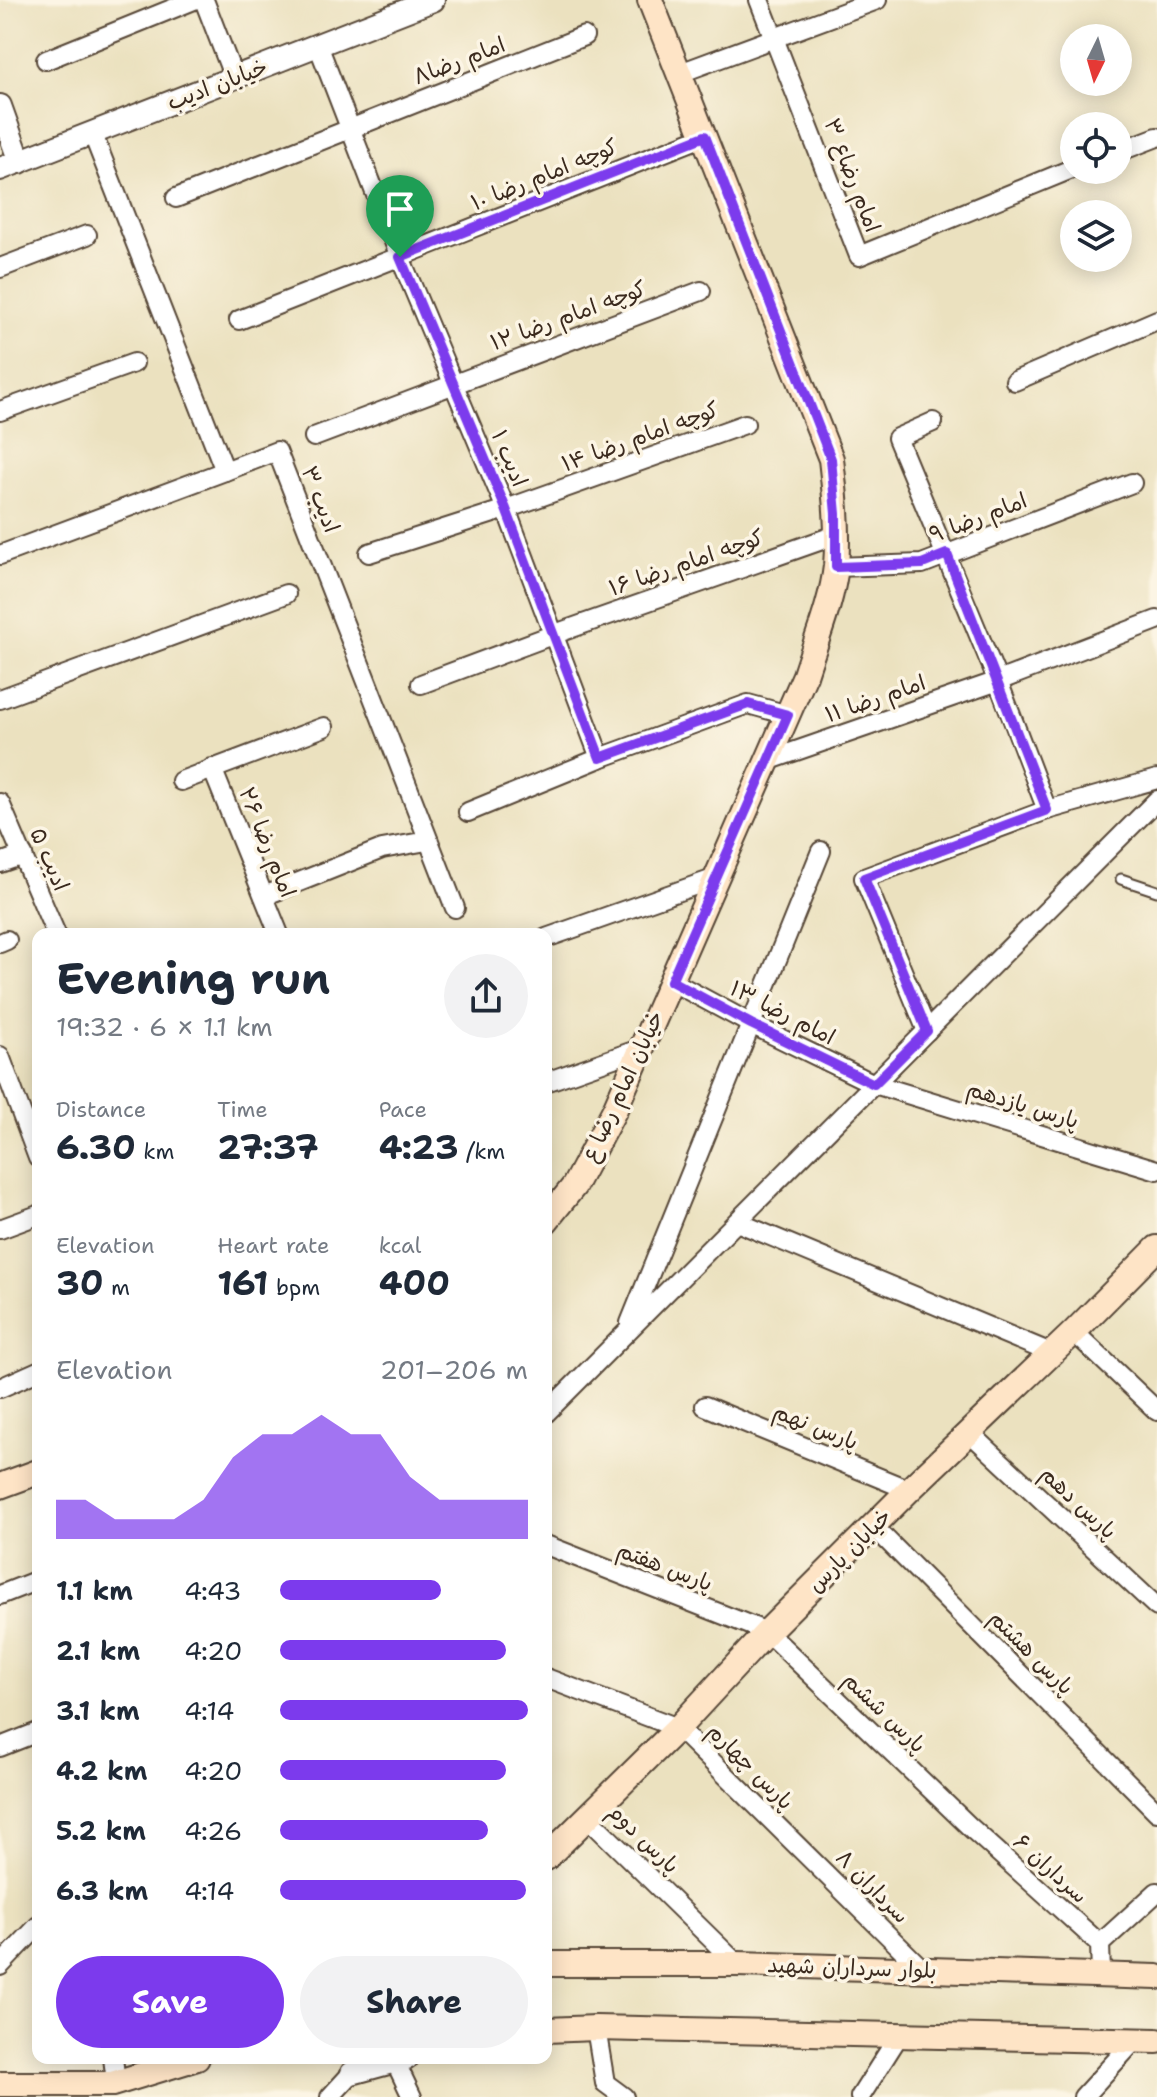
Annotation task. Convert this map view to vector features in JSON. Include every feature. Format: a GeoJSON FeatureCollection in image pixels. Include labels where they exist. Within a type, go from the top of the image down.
{"type":"FeatureCollection","features":[{"type":"Feature","properties":{"kind":"main road","name":"خیابان امام رضا ع"},"geometry":{"type":"LineString","coordinates":[[552,1214],[574,1186],[615,1109],[642,1048],[805,675],[836,567],[831,459],[650,0]]}},
{"type":"Feature","properties":{"kind":"main road","name":"خیابان پارس"},"geometry":{"type":"LineString","coordinates":[[552,1852],[678,1728],[767,1632],[968,1431],[1074,1332],[1157,1248]]}},
{"type":"Feature","properties":{"kind":"main road"},"geometry":{"type":"LineString","coordinates":[[0,1486],[32,1474]]}},
{"type":"Feature","properties":{"kind":"main road","name":"بلوار سرداران شهید"},"geometry":{"type":"LineString","coordinates":[[552,1964],[737,1964],[1157,1977]]}},
{"type":"Feature","properties":{"kind":"main road"},"geometry":{"type":"LineString","coordinates":[[552,2030],[596,2028],[1146,2041]]}},
{"type":"Feature","properties":{"kind":"main road"},"geometry":{"type":"LineString","coordinates":[[0,2084],[156,2064]]}},
{"type":"Feature","properties":{"kind":"street"},"geometry":{"type":"LineString","coordinates":[[46,60],[194,0]]}},
{"type":"Feature","properties":{"kind":"street"},"geometry":{"type":"LineString","coordinates":[[204,0],[234,78]]}},
{"type":"Feature","properties":{"kind":"street","name":"خیابان ادیب"},"geometry":{"type":"LineString","coordinates":[[10,166],[433,0]]}},
{"type":"Feature","properties":{"kind":"street"},"geometry":{"type":"LineString","coordinates":[[759,0],[773,37]]}},
{"type":"Feature","properties":{"kind":"street"},"geometry":{"type":"LineString","coordinates":[[680,73],[877,0]]}},
{"type":"Feature","properties":{"kind":"street","name":"امام رضا۸"},"geometry":{"type":"LineString","coordinates":[[176,198],[584,36]]}},
{"type":"Feature","properties":{"kind":"street","name":"امام رضا‌ع ۳"},"geometry":{"type":"LineString","coordinates":[[773,37],[859,256],[1060,173]]}},
{"type":"Feature","properties":{"kind":"street","name":"ادیب ۱"},"geometry":{"type":"LineString","coordinates":[[318,45],[400,257],[506,509],[600,758]]}},
{"type":"Feature","properties":{"kind":"street"},"geometry":{"type":"LineString","coordinates":[[0,106],[10,166]]}},
{"type":"Feature","properties":{"kind":"street"},"geometry":{"type":"LineString","coordinates":[[0,555],[225,471],[92,132]]}},
{"type":"Feature","properties":{"kind":"street","name":"کوچه امام رضا ۱۰"},"geometry":{"type":"LineString","coordinates":[[239,320],[705,136]]}},
{"type":"Feature","properties":{"kind":"street"},"geometry":{"type":"LineString","coordinates":[[1132,147],[1157,137]]}},
{"type":"Feature","properties":{"kind":"street"},"geometry":{"type":"LineString","coordinates":[[0,268],[87,235]]}},
{"type":"Feature","properties":{"kind":"street","name":"کوچه امام رضا ۱۲"},"geometry":{"type":"LineString","coordinates":[[314,437],[701,291]]}},
{"type":"Feature","properties":{"kind":"street"},"geometry":{"type":"LineString","coordinates":[[1015,381],[1157,320]]}},
{"type":"Feature","properties":{"kind":"street"},"geometry":{"type":"LineString","coordinates":[[0,411],[134,363]]}},
{"type":"Feature","properties":{"kind":"street"},"geometry":{"type":"LineString","coordinates":[[933,422],[897,438],[947,554],[1047,810]]}},
{"type":"Feature","properties":{"kind":"street","name":"کوچه امام رضا ۱۴"},"geometry":{"type":"LineString","coordinates":[[369,553],[506,509],[745,424]]}},
{"type":"Feature","properties":{"kind":"street","name":"ادیب ۳"},"geometry":{"type":"LineString","coordinates":[[225,471],[277,451],[455,908]]}},
{"type":"Feature","properties":{"kind":"street","name":"امام رضا ۹"},"geometry":{"type":"LineString","coordinates":[[836,567],[922,564],[1132,483]]}},
{"type":"Feature","properties":{"kind":"street","name":"کوچه امام رضا ۱۶"},"geometry":{"type":"LineString","coordinates":[[421,684],[836,535]]}},
{"type":"Feature","properties":{"kind":"street"},"geometry":{"type":"LineString","coordinates":[[0,699],[286,594]]}},
{"type":"Feature","properties":{"kind":"street","name":"امام رضا ۱۱"},"geometry":{"type":"LineString","coordinates":[[767,761],[998,681],[1157,620]]}},
{"type":"Feature","properties":{"kind":"street"},"geometry":{"type":"LineString","coordinates":[[468,812],[600,758],[748,704],[788,715]]}},
{"type":"Feature","properties":{"kind":"street"},"geometry":{"type":"LineString","coordinates":[[181,781],[324,727]]}},
{"type":"Feature","properties":{"kind":"street","name":"امام رضا ۲۶"},"geometry":{"type":"LineString","coordinates":[[212,768],[277,928]]}},
{"type":"Feature","properties":{"kind":"street"},"geometry":{"type":"LineString","coordinates":[[927,1031],[864,878],[1047,810],[1157,779]]}},
{"type":"Feature","properties":{"kind":"street"},"geometry":{"type":"LineString","coordinates":[[552,1407],[1157,800]]}},
{"type":"Feature","properties":{"kind":"street","name":"ادیب ۵"},"geometry":{"type":"LineString","coordinates":[[0,803],[53,928]]}},
{"type":"Feature","properties":{"kind":"street"},"geometry":{"type":"LineString","coordinates":[[264,896],[382,849],[427,841]]}},
{"type":"Feature","properties":{"kind":"street"},"geometry":{"type":"LineString","coordinates":[[626,1332],[821,851]]}},
{"type":"Feature","properties":{"kind":"street"},"geometry":{"type":"LineString","coordinates":[[0,863],[23,855]]}},
{"type":"Feature","properties":{"kind":"street"},"geometry":{"type":"LineString","coordinates":[[552,936],[716,878]]}},
{"type":"Feature","properties":{"kind":"street","name":"امام رضا ۱۳"},"geometry":{"type":"LineString","coordinates":[[671,981],[874,1084]]}},
{"type":"Feature","properties":{"kind":"street"},"geometry":{"type":"LineString","coordinates":[[552,1080],[642,1048]]}},
{"type":"Feature","properties":{"kind":"street"},"geometry":{"type":"LineString","coordinates":[[0,1056],[5,1087],[32,1145]]}},
{"type":"Feature","properties":{"kind":"street","name":"پارس‌‌ یازدهم"},"geometry":{"type":"LineString","coordinates":[[874,1084],[1157,1170]]}},
{"type":"Feature","properties":{"kind":"street"},"geometry":{"type":"LineString","coordinates":[[0,1229],[32,1217]]}},
{"type":"Feature","properties":{"kind":"street"},"geometry":{"type":"LineString","coordinates":[[737,1222],[1051,1353]]}},
{"type":"Feature","properties":{"kind":"street"},"geometry":{"type":"LineString","coordinates":[[1074,1332],[1157,1411]]}},
{"type":"Feature","properties":{"kind":"street"},"geometry":{"type":"LineString","coordinates":[[0,1388],[32,1374]]}},
{"type":"Feature","properties":{"kind":"street","name":"پارس‌‌ نهم"},"geometry":{"type":"LineString","coordinates":[[705,1406],[909,1490]]}},
{"type":"Feature","properties":{"kind":"street","name":"پارس‌‌ دهم"},"geometry":{"type":"LineString","coordinates":[[968,1431],[1157,1607]]}},
{"type":"Feature","properties":{"kind":"street","name":"پارس‌‌ هشتم"},"geometry":{"type":"LineString","coordinates":[[873,1526],[1157,1812]]}},
{"type":"Feature","properties":{"kind":"street","name":"پارس‌‌ هفتم"},"geometry":{"type":"LineString","coordinates":[[552,1547],[767,1632]]}},
{"type":"Feature","properties":{"kind":"street"},"geometry":{"type":"LineString","coordinates":[[0,1595],[32,1582]]}},
{"type":"Feature","properties":{"kind":"street","name":"پارس‌‌ ششم"},"geometry":{"type":"LineString","coordinates":[[767,1632],[970,1827]]}},
{"type":"Feature","properties":{"kind":"street"},"geometry":{"type":"LineString","coordinates":[[552,1680],[678,1728]]}},
{"type":"Feature","properties":{"kind":"street","name":"پارس‌‌ چهارم"},"geometry":{"type":"LineString","coordinates":[[678,1728],[791,1838]]}},
{"type":"Feature","properties":{"kind":"street"},"geometry":{"type":"LineString","coordinates":[[0,1747],[32,1734]]}},
{"type":"Feature","properties":{"kind":"street","name":"پارس‌‌ دوم"},"geometry":{"type":"LineString","coordinates":[[587,1817],[737,1964]]}},
{"type":"Feature","properties":{"kind":"street","name":"سرداران ۶"},"geometry":{"type":"LineString","coordinates":[[970,1827],[1100,1944]]}},
{"type":"Feature","properties":{"kind":"street","name":"سرداران ۸"},"geometry":{"type":"LineString","coordinates":[[791,1838],[922,1969]]}},
{"type":"Feature","properties":{"kind":"street"},"geometry":{"type":"LineString","coordinates":[[1101,1974],[1100,1944],[1157,1892]]}},
{"type":"Feature","properties":{"kind":"street"},"geometry":{"type":"LineString","coordinates":[[0,1966],[8,1948],[32,1930]]}},
{"type":"Feature","properties":{"kind":"street"},"geometry":{"type":"LineString","coordinates":[[596,2028],[605,2083],[624,2097]]}},
{"type":"Feature","properties":{"kind":"street"},"geometry":{"type":"LineString","coordinates":[[860,2097],[898,2037]]}},
{"type":"Feature","properties":{"kind":"street"},"geometry":{"type":"LineString","coordinates":[[1083,2097],[1146,2041]]}},
{"type":"Feature","properties":{"kind":"street"},"geometry":{"type":"LineString","coordinates":[[330,2097],[352,2073],[386,2064]]}},
{"type":"Feature","properties":{"kind":"street"},"geometry":{"type":"LineString","coordinates":[[402,2064],[412,2097]]}},
{"type":"Feature","properties":{"kind":"lane"},"geometry":{"type":"LineString","coordinates":[[1121,879],[1157,891]]}},
{"type":"Feature","properties":{"kind":"route"},"geometry":{"type":"LineString","coordinates":[[705,136],[831,459],[836,514],[836,567],[922,564],[947,554],[1047,810],[864,878],[927,1031],[874,1084],[671,981],[788,715],[748,704],[600,758],[506,509],[400,257],[705,136]]}}]}
